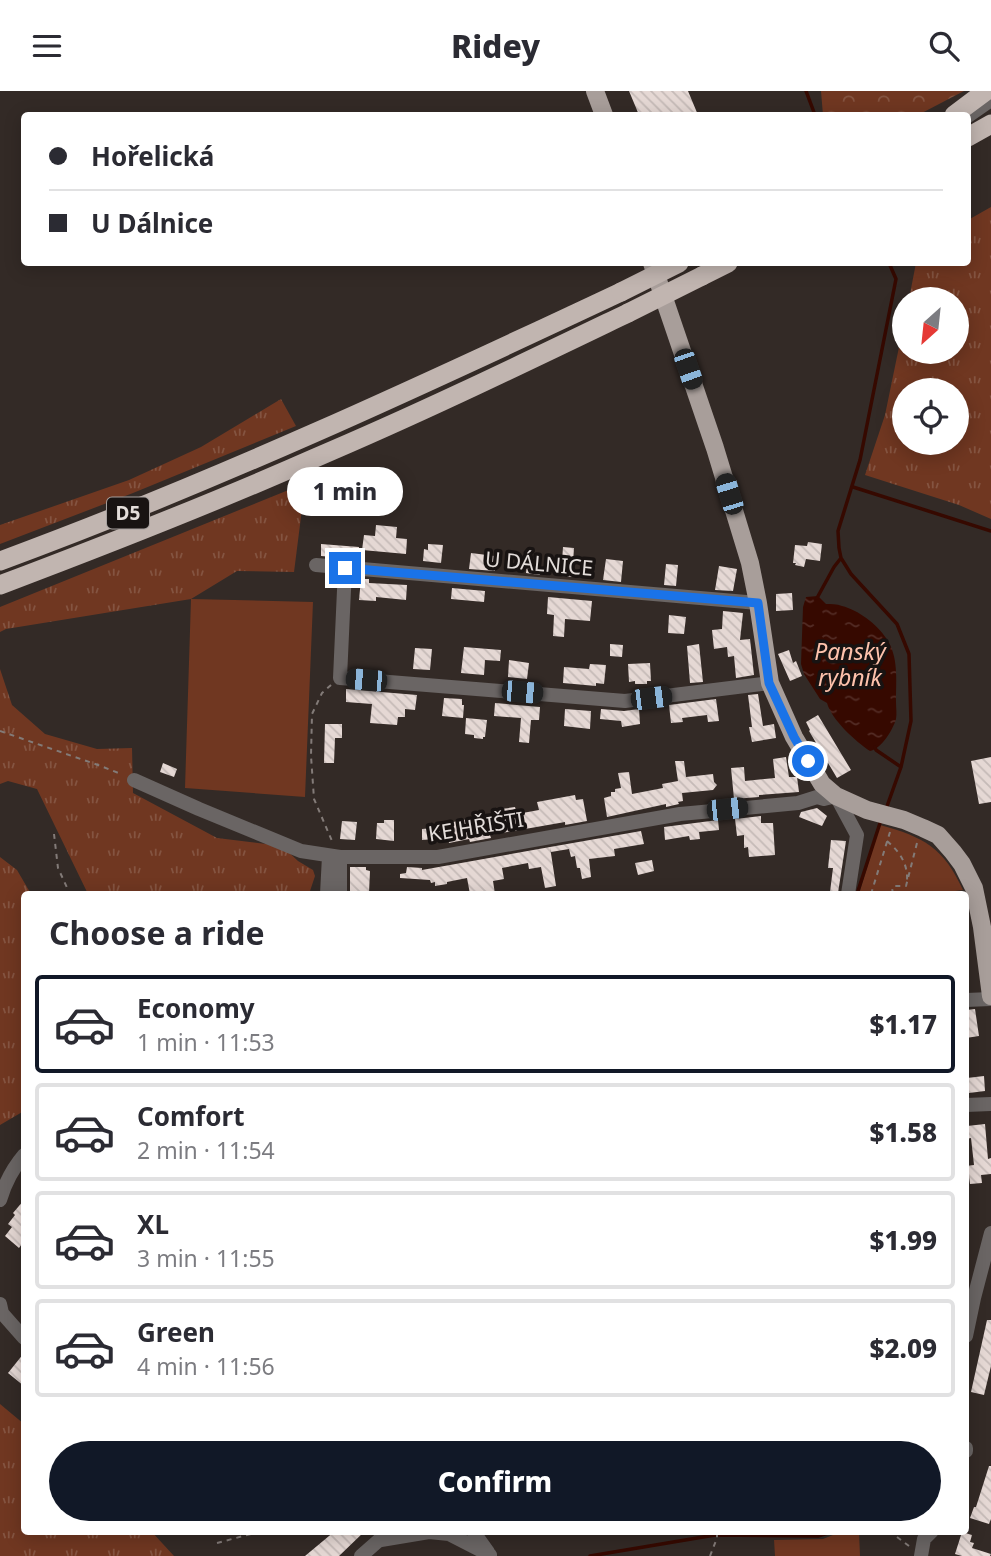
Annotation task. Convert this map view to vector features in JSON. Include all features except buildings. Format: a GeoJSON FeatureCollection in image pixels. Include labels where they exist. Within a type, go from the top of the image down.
{"type":"FeatureCollection","features":[{"type":"Feature","properties":{"kind":"highway"},"geometry":{"type":"LineString","coordinates":[[958,112],[986,91]]}},
{"type":"Feature","properties":{"kind":"highway"},"geometry":{"type":"LineString","coordinates":[[965,112],[991,99]]}},
{"type":"Feature","properties":{"kind":"highway"},"geometry":{"type":"LineString","coordinates":[[971,135],[991,123]]}},
{"type":"Feature","properties":{"kind":"highway","name":"D5"},"geometry":{"type":"LineString","coordinates":[[0,561],[116,518],[254,460],[466,365],[673,266]]}},
{"type":"Feature","properties":{"kind":"highway","name":"D5"},"geometry":{"type":"LineString","coordinates":[[0,585],[316,458],[472,388],[722,266]]}},
{"type":"Feature","properties":{"kind":"main road"},"geometry":{"type":"LineString","coordinates":[[596,91],[603,112]]}},
{"type":"Feature","properties":{"kind":"main road"},"geometry":{"type":"LineString","coordinates":[[653,266],[715,448],[750,563],[769,683],[794,737],[822,784],[836,796],[898,824],[938,835],[962,864],[974,888],[991,997]]}},
{"type":"Feature","properties":{"kind":"street"},"geometry":{"type":"LineString","coordinates":[[971,114],[991,99]]}},
{"type":"Feature","properties":{"kind":"street"},"geometry":{"type":"LineString","coordinates":[[971,130],[991,123]]}},
{"type":"Feature","properties":{"kind":"street","name":"U DÁLNICE"},"geometry":{"type":"LineString","coordinates":[[316,565],[758,603]]}},
{"type":"Feature","properties":{"kind":"street"},"geometry":{"type":"LineString","coordinates":[[345,568],[340,678],[625,701],[769,683]]}},
{"type":"Feature","properties":{"kind":"street","name":"KE HŘIŠTI"},"geometry":{"type":"LineString","coordinates":[[134,780],[301,851],[335,857],[438,857],[680,814],[798,803],[817,797],[824,799],[836,796]]}},
{"type":"Feature","properties":{"kind":"street"},"geometry":{"type":"LineString","coordinates":[[836,796],[857,835],[848,891]]}},
{"type":"Feature","properties":{"kind":"street"},"geometry":{"type":"LineString","coordinates":[[328,891],[335,857]]}},
{"type":"Feature","properties":{"kind":"street"},"geometry":{"type":"LineString","coordinates":[[335,857],[340,891]]}},
{"type":"Feature","properties":{"kind":"street"},"geometry":{"type":"LineString","coordinates":[[969,1000],[991,997]]}},
{"type":"Feature","properties":{"kind":"street"},"geometry":{"type":"LineString","coordinates":[[969,1105],[991,1104]]}},
{"type":"Feature","properties":{"kind":"street"},"geometry":{"type":"LineString","coordinates":[[0,1200],[5,1185],[21,1159]]}},
{"type":"Feature","properties":{"kind":"street"},"geometry":{"type":"LineString","coordinates":[[969,1322],[991,1233]]}},
{"type":"Feature","properties":{"kind":"street"},"geometry":{"type":"LineString","coordinates":[[0,1304],[2,1313],[21,1335]]}},
{"type":"Feature","properties":{"kind":"street"},"geometry":{"type":"LineString","coordinates":[[451,1535],[491,1555]]}},
{"type":"Feature","properties":{"kind":"street"},"geometry":{"type":"LineString","coordinates":[[476,1535],[491,1555]]}},
{"type":"Feature","properties":{"kind":"street"},"geometry":{"type":"LineString","coordinates":[[921,1556],[924,1539],[928,1535]]}},
{"type":"Feature","properties":{"kind":"street"},"geometry":{"type":"LineString","coordinates":[[361,1556],[385,1536]]}},
{"type":"Feature","properties":{"kind":"path"},"geometry":{"type":"LineString","coordinates":[[335,857],[314,799],[312,714],[322,693],[340,678]]}},
{"type":"Feature","properties":{"kind":"path"},"geometry":{"type":"LineString","coordinates":[[0,731],[134,780]]}},
{"type":"Feature","properties":{"kind":"path"},"geometry":{"type":"LineString","coordinates":[[872,891],[887,841],[898,824]]}},
{"type":"Feature","properties":{"kind":"path"},"geometry":{"type":"LineString","coordinates":[[54,834],[58,868],[69,891]]}},
{"type":"Feature","properties":{"kind":"path"},"geometry":{"type":"LineString","coordinates":[[906,885],[918,839]]}},
{"type":"Feature","properties":{"kind":"path"},"geometry":{"type":"LineString","coordinates":[[887,841],[904,861],[907,871],[906,885]]}},
{"type":"Feature","properties":{"kind":"path"},"geometry":{"type":"LineString","coordinates":[[892,891],[895,886],[906,885]]}},
{"type":"Feature","properties":{"kind":"path"},"geometry":{"type":"LineString","coordinates":[[217,1543],[246,1535]]}},
{"type":"Feature","properties":{"kind":"path"},"geometry":{"type":"LineString","coordinates":[[710,1556],[717,1535]]}},
{"type":"Feature","properties":{"kind":"path"},"geometry":{"type":"LineString","coordinates":[[894,1535],[921,1556]]}},
{"type":"Feature","properties":{"kind":"green space"},"geometry":{"type":"Polygon","coordinates":[[[821,91],[964,91],[924,112],[823,112],[821,91]]]}},
{"type":"Feature","properties":{"kind":"green space"},"geometry":{"type":"Polygon","coordinates":[[[991,207],[991,519],[959,505],[865,475],[885,415],[892,381],[892,455],[969,455],[969,378],[893,378],[896,364],[970,364],[970,287],[911,287],[915,266],[971,266],[971,218],[991,207]]]}},
{"type":"Feature","properties":{"kind":"green space"},"geometry":{"type":"Polygon","coordinates":[[[281,399],[296,426],[0,544],[0,525],[129,480],[201,447],[281,399]]]}},
{"type":"Feature","properties":{"kind":"green space"},"geometry":{"type":"Polygon","coordinates":[[[291,489],[303,501],[294,572],[237,571],[191,599],[0,632],[0,607],[291,489]]]}},
{"type":"Feature","properties":{"kind":"green space"},"geometry":{"type":"Polygon","coordinates":[[[191,599],[313,602],[305,797],[185,788],[191,599]]]}},
{"type":"Feature","properties":{"kind":"green space"},"geometry":{"type":"Polygon","coordinates":[[[0,669],[12,705],[45,734],[97,749],[132,748],[133,793],[217,838],[282,846],[313,870],[315,876],[310,891],[87,891],[37,789],[8,781],[0,784],[0,669]]]}},
{"type":"Feature","properties":{"kind":"green space"},"geometry":{"type":"Polygon","coordinates":[[[880,825],[909,834],[931,846],[948,864],[963,890],[955,891],[860,891],[880,825]]]}},
{"type":"Feature","properties":{"kind":"green space"},"geometry":{"type":"Polygon","coordinates":[[[0,857],[17,870],[29,891],[21,891],[21,1113],[0,1125],[0,857]]]}},
{"type":"Feature","properties":{"kind":"green space"},"geometry":{"type":"Polygon","coordinates":[[[0,1404],[21,1422],[21,1535],[155,1535],[174,1556],[0,1556],[0,1404]]]}},
{"type":"Feature","properties":{"kind":"green space"},"geometry":{"type":"Polygon","coordinates":[[[833,1535],[859,1535],[860,1556],[775,1556],[774,1540],[823,1539],[833,1535]]]}},
{"type":"Feature","properties":{"kind":"water","name":"Panský rybník"},"geometry":{"type":"Polygon","coordinates":[[[818,596],[826,604],[848,608],[867,618],[882,633],[893,653],[896,719],[886,738],[874,750],[870,751],[839,723],[804,674],[801,664],[803,607],[806,597],[818,596]]]}},
{"type":"Feature","properties":{"kind":"waterway"},"geometry":{"type":"LineString","coordinates":[[806,91],[814,112]]}},
{"type":"Feature","properties":{"kind":"waterway"},"geometry":{"type":"LineString","coordinates":[[886,809],[901,767],[911,721],[909,654],[897,624],[851,574],[841,558],[838,531],[860,460],[896,279],[890,266]]}},
{"type":"Feature","properties":{"kind":"waterway"},"geometry":{"type":"LineString","coordinates":[[853,487],[991,531]]}},
{"type":"Feature","properties":{"kind":"waterway"},"geometry":{"type":"LineString","coordinates":[[817,598],[841,558]]}},
{"type":"Feature","properties":{"kind":"waterway"},"geometry":{"type":"LineString","coordinates":[[875,747],[901,767]]}},
{"type":"Feature","properties":{"kind":"waterway"},"geometry":{"type":"LineString","coordinates":[[858,891],[881,820]]}},
{"type":"Feature","properties":{"kind":"waterway"},"geometry":{"type":"LineString","coordinates":[[590,1556],[715,1535]]}},
{"type":"Feature","properties":{"kind":"waterway"},"geometry":{"type":"LineString","coordinates":[[715,1535],[821,1535]]}},
{"type":"Feature","properties":{"kind":"route"},"geometry":{"type":"LineString","coordinates":[[345,568],[758,603],[769,683],[808,761]]}}]}
